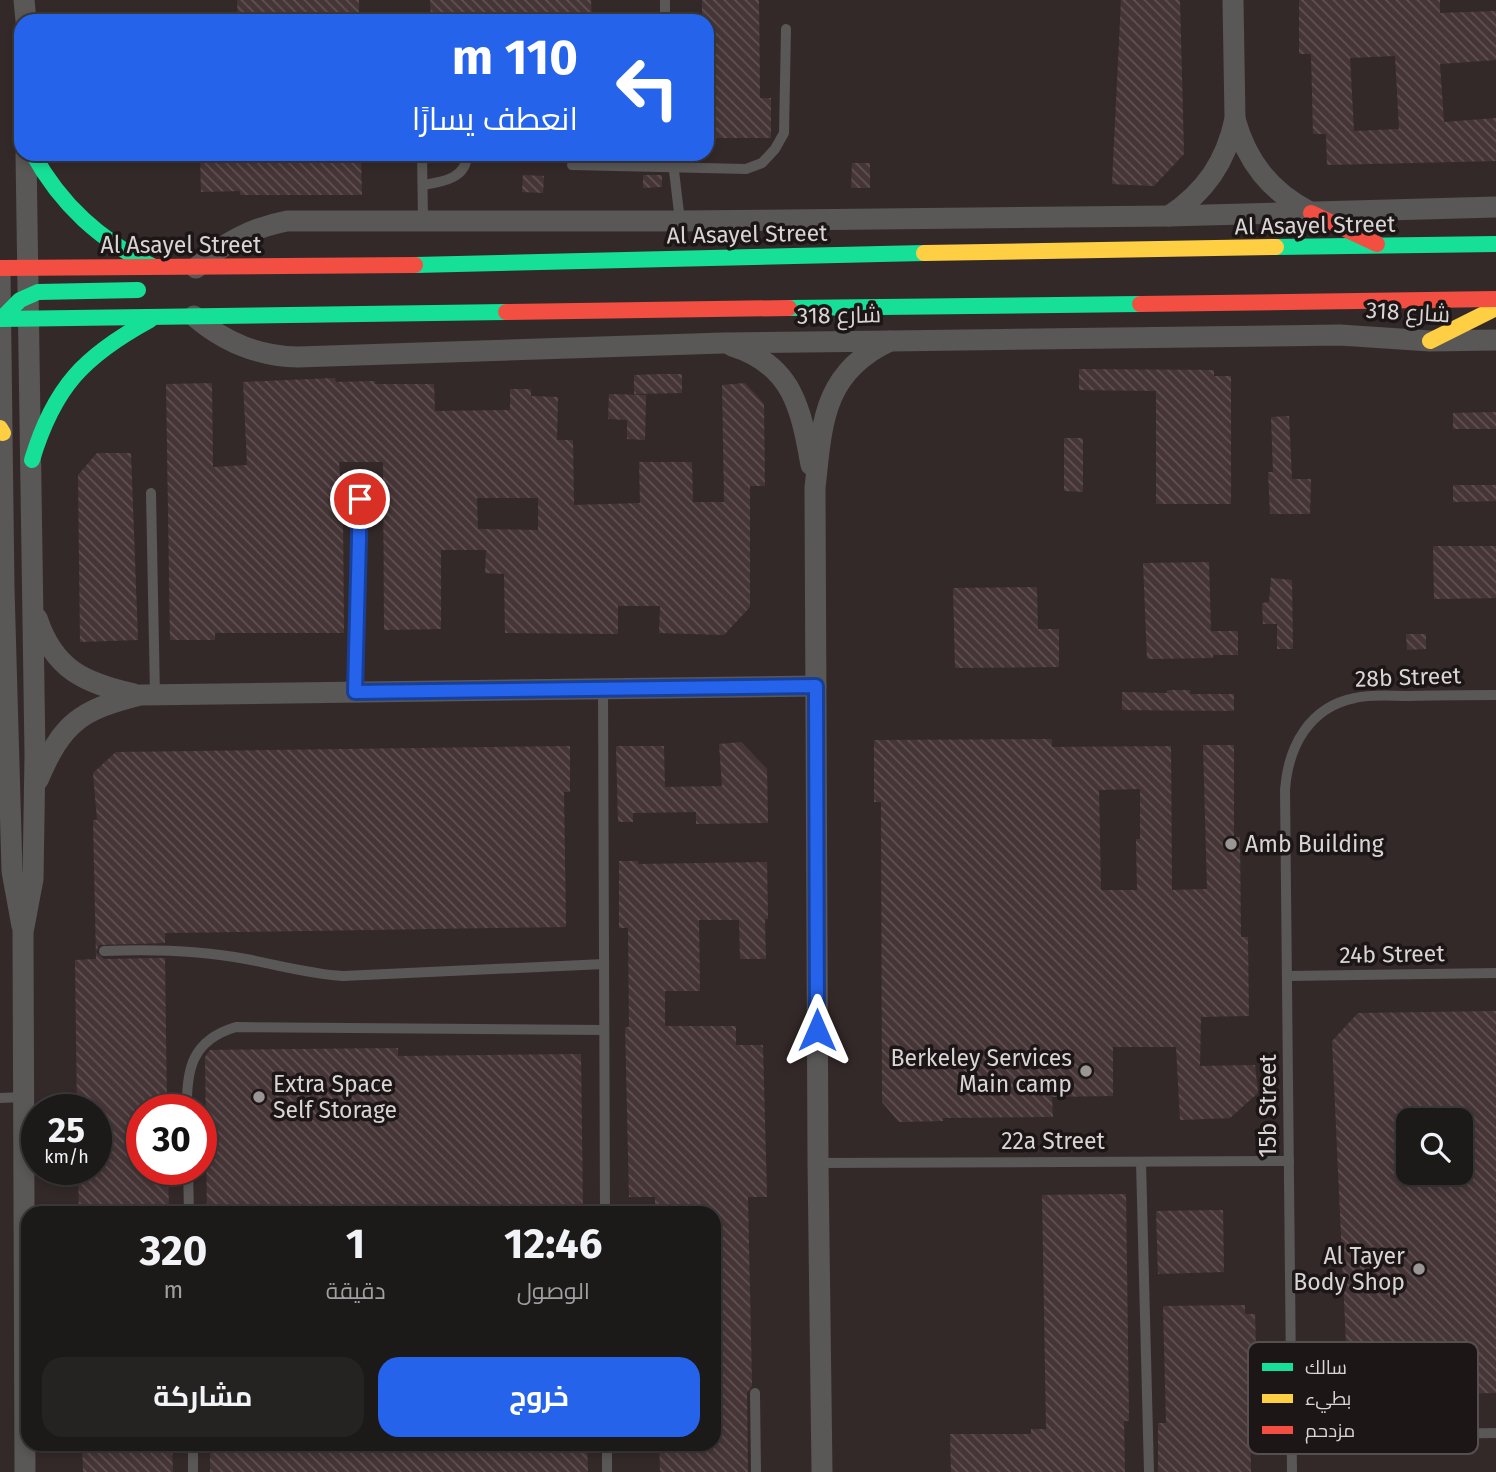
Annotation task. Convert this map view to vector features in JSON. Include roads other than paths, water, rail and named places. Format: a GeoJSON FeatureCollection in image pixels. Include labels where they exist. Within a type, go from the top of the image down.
{"type":"FeatureCollection","features":[{"type":"Feature","properties":{"kind":"main road"},"geometry":{"type":"LineString","coordinates":[[37,161],[54,190],[92,230],[112,245],[156,268]]}},
{"type":"Feature","properties":{"kind":"main road"},"geometry":{"type":"LineString","coordinates":[[1311,212],[1381,247]]}},
{"type":"Feature","properties":{"kind":"main road","name":"Al Asayel Street"},"geometry":{"type":"LineString","coordinates":[[0,271],[1496,244]]}},
{"type":"Feature","properties":{"kind":"main road"},"geometry":{"type":"LineString","coordinates":[[296,281],[320,267]]}},
{"type":"Feature","properties":{"kind":"main road"},"geometry":{"type":"LineString","coordinates":[[0,296],[17,287],[26,269]]}},
{"type":"Feature","properties":{"kind":"main road"},"geometry":{"type":"LineString","coordinates":[[1,319],[13,305],[27,296],[49,291],[153,289]]}},
{"type":"Feature","properties":{"kind":"main road"},"geometry":{"type":"LineString","coordinates":[[1,319],[1496,299]]}},
{"type":"Feature","properties":{"kind":"main road"},"geometry":{"type":"LineString","coordinates":[[1430,341],[1496,308]]}},
{"type":"Feature","properties":{"kind":"main road"},"geometry":{"type":"LineString","coordinates":[[32,460],[47,414],[74,373],[111,341],[156,317]]}},
{"type":"Feature","properties":{"kind":"street"},"geometry":{"type":"LineString","coordinates":[[1169,216],[1196,195],[1218,168],[1235,119],[1233,0]]}},
{"type":"Feature","properties":{"kind":"street"},"geometry":{"type":"LineString","coordinates":[[1235,119],[1249,158],[1261,175],[1293,203],[1311,212]]}},
{"type":"Feature","properties":{"kind":"street"},"geometry":{"type":"LineString","coordinates":[[24,1094],[23,932],[33,880],[34,789],[32,460],[27,319],[26,161]]}},
{"type":"Feature","properties":{"kind":"street"},"geometry":{"type":"LineString","coordinates":[[196,268],[237,237],[287,221],[1169,216],[1496,207]]}},
{"type":"Feature","properties":{"kind":"street"},"geometry":{"type":"LineString","coordinates":[[0,271],[4,588],[12,871],[17,912],[23,932]]}},
{"type":"Feature","properties":{"kind":"street","name":"شارع 318"},"geometry":{"type":"LineString","coordinates":[[194,317],[209,329],[242,347],[288,357],[723,343],[1340,335],[1430,341],[1496,340]]}},
{"type":"Feature","properties":{"kind":"street"},"geometry":{"type":"LineString","coordinates":[[822,1472],[815,488],[824,417],[837,385],[861,358],[891,341]]}},
{"type":"Feature","properties":{"kind":"street"},"geometry":{"type":"LineString","coordinates":[[723,343],[764,361],[780,376],[792,394],[801,414],[815,488]]}},
{"type":"Feature","properties":{"kind":"street"},"geometry":{"type":"LineString","coordinates":[[0,623],[4,588]]}},
{"type":"Feature","properties":{"kind":"street"},"geometry":{"type":"LineString","coordinates":[[31,600],[42,633],[62,663],[93,683],[147,695],[816,686]]}},
{"type":"Feature","properties":{"kind":"street"},"geometry":{"type":"LineString","coordinates":[[34,789],[47,758],[66,730],[93,709],[147,695]]}},
{"type":"Feature","properties":{"kind":"street"},"geometry":{"type":"LineString","coordinates":[[0,772],[11,797]]}},
{"type":"Feature","properties":{"kind":"street"},"geometry":{"type":"LineString","coordinates":[[24,1185],[24,1206]]}},
{"type":"Feature","properties":{"kind":"street"},"geometry":{"type":"LineString","coordinates":[[25,1451],[25,1472]]}},
{"type":"Feature","properties":{"kind":"lane"},"geometry":{"type":"LineString","coordinates":[[572,165],[746,169],[762,163],[775,149],[784,133],[786,29]]}},
{"type":"Feature","properties":{"kind":"lane"},"geometry":{"type":"LineString","coordinates":[[422,161],[423,220]]}},
{"type":"Feature","properties":{"kind":"lane"},"geometry":{"type":"LineString","coordinates":[[423,185],[449,181],[460,172],[466,161]]}},
{"type":"Feature","properties":{"kind":"lane"},"geometry":{"type":"LineString","coordinates":[[673,161],[680,220]]}},
{"type":"Feature","properties":{"kind":"lane"},"geometry":{"type":"LineString","coordinates":[[147,695],[151,493]]}},
{"type":"Feature","properties":{"kind":"lane"},"geometry":{"type":"LineString","coordinates":[[355,692],[360,499]]}},
{"type":"Feature","properties":{"kind":"lane"},"geometry":{"type":"LineString","coordinates":[[603,690],[605,1206]]}},
{"type":"Feature","properties":{"kind":"lane","name":"28b Street"},"geometry":{"type":"LineString","coordinates":[[1297,741],[1309,723],[1320,714],[1331,706],[1357,697],[1496,695]]}},
{"type":"Feature","properties":{"kind":"lane","name":"15b Street"},"geometry":{"type":"LineString","coordinates":[[1291,1342],[1285,790],[1287,773],[1297,741]]}},
{"type":"Feature","properties":{"kind":"lane"},"geometry":{"type":"LineString","coordinates":[[104,951],[210,953],[311,973],[343,976],[604,964]]}},
{"type":"Feature","properties":{"kind":"lane","name":"24b Street"},"geometry":{"type":"LineString","coordinates":[[1288,976],[1496,973]]}},
{"type":"Feature","properties":{"kind":"lane"},"geometry":{"type":"LineString","coordinates":[[187,1094],[187,1079],[196,1055],[213,1037],[236,1027],[604,1030]]}},
{"type":"Feature","properties":{"kind":"lane"},"geometry":{"type":"LineString","coordinates":[[0,1098],[21,1097]]}},
{"type":"Feature","properties":{"kind":"lane","name":"22a Street"},"geometry":{"type":"LineString","coordinates":[[818,1163],[1289,1161]]}},
{"type":"Feature","properties":{"kind":"lane"},"geometry":{"type":"LineString","coordinates":[[1141,1162],[1149,1472]]}},
{"type":"Feature","properties":{"kind":"lane"},"geometry":{"type":"LineString","coordinates":[[188,1185],[189,1206]]}},
{"type":"Feature","properties":{"kind":"lane"},"geometry":{"type":"LineString","coordinates":[[755,1393],[756,1472]]}},
{"type":"Feature","properties":{"kind":"lane"},"geometry":{"type":"LineString","coordinates":[[1478,1433],[1496,1433]]}},
{"type":"Feature","properties":{"kind":"lane"},"geometry":{"type":"LineString","coordinates":[[192,1451],[193,1472]]}},
{"type":"Feature","properties":{"kind":"lane"},"geometry":{"type":"LineString","coordinates":[[607,1451],[607,1472]]}},
{"type":"Feature","properties":{"kind":"lane","name":"15b Street"},"geometry":{"type":"LineString","coordinates":[[1292,1454],[1292,1472]]}},
{"type":"Feature","properties":{"kind":"place","name":"Amb Building"},"geometry":{"type":"Point","coordinates":[1231,844]}},
{"type":"Feature","properties":{"kind":"place","name":"Berkeley Services Main camp"},"geometry":{"type":"Point","coordinates":[1086,1071]}},
{"type":"Feature","properties":{"kind":"place","name":"Extra Space Self Storage"},"geometry":{"type":"Point","coordinates":[259,1097]}},
{"type":"Feature","properties":{"kind":"place","name":"Al Tayer Body Shop"},"geometry":{"type":"Point","coordinates":[1419,1269]}}]}
